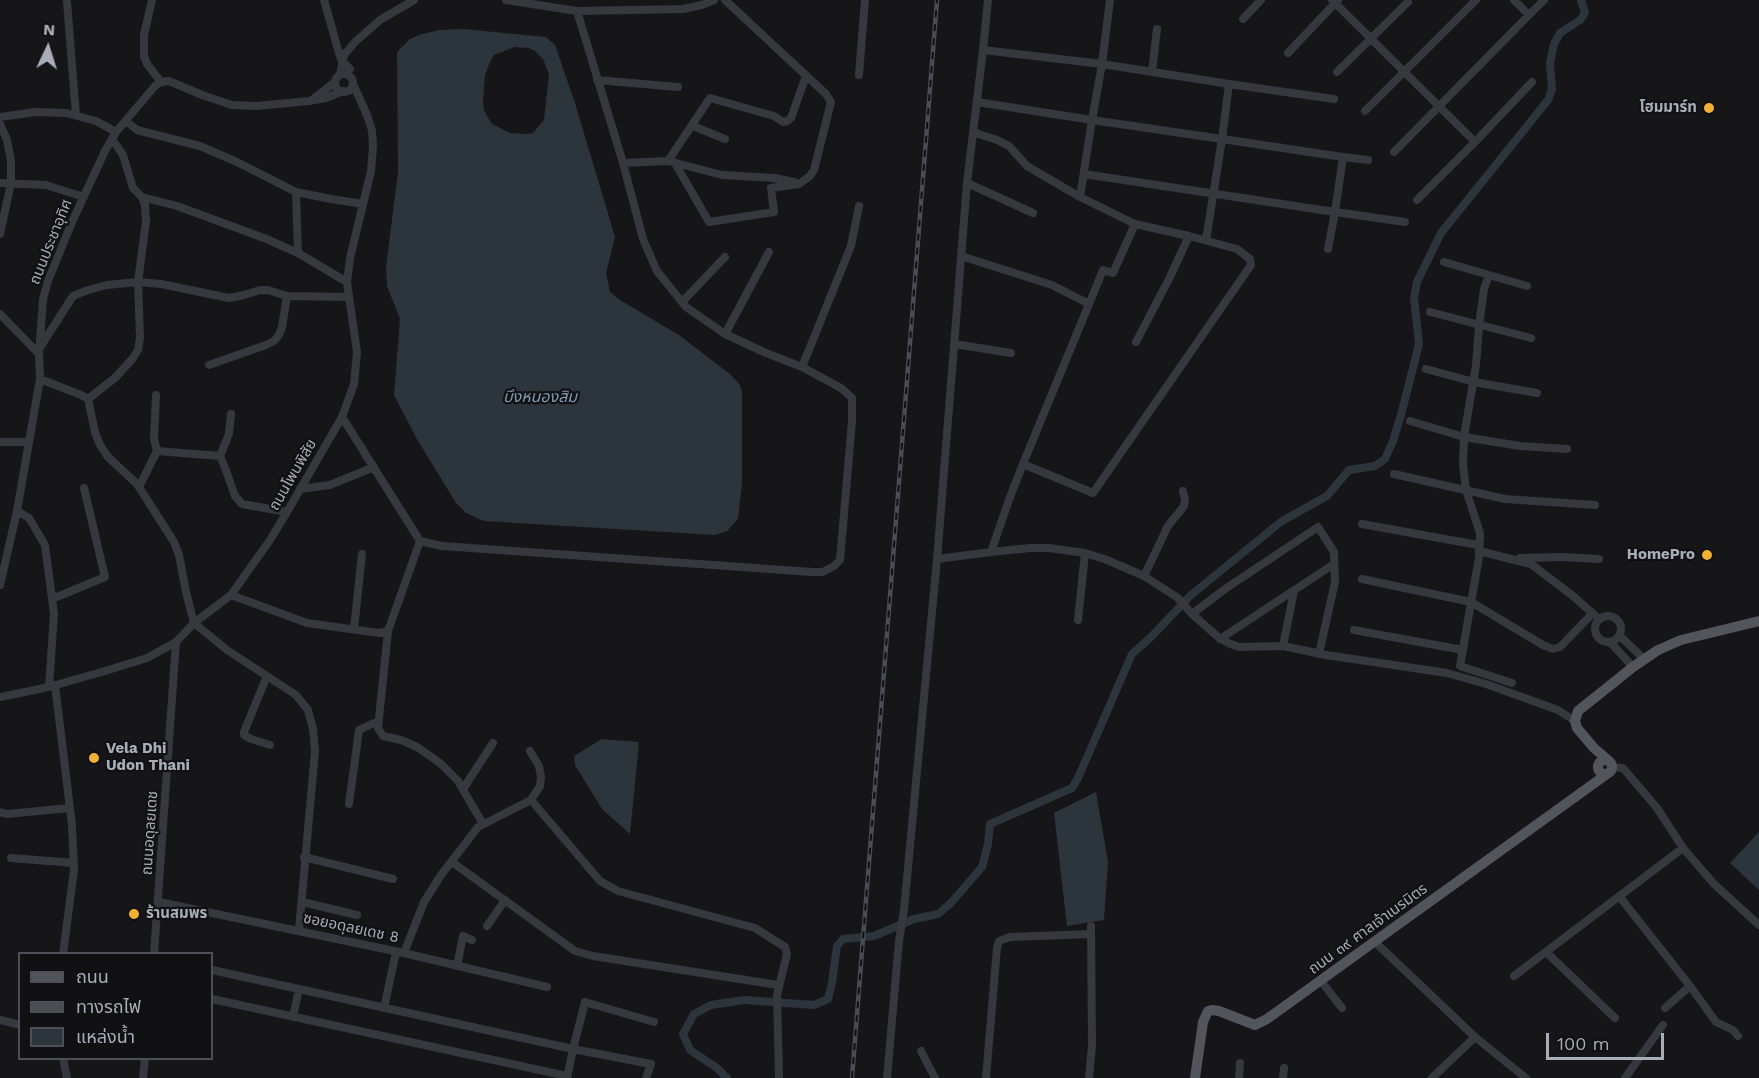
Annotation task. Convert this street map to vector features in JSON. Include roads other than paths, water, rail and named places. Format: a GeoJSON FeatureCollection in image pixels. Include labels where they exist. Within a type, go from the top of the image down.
{"type":"FeatureCollection","features":[{"type":"Feature","properties":{"kind":"main road"},"geometry":{"type":"LineString","coordinates":[[1605,767],[1594,748],[1577,728],[1575,721],[1578,711],[1658,650],[1681,640],[1759,621]]}},
{"type":"Feature","properties":{"kind":"main road","name":"ถนน ๓๙ ศาลเจ้าเนรมิตร"},"geometry":{"type":"LineString","coordinates":[[1195,1078],[1203,1022],[1208,1011],[1219,1011],[1254,1025],[1267,1019],[1593,785],[1605,767]]}},
{"type":"Feature","properties":{"kind":"street"},"geometry":{"type":"LineString","coordinates":[[152,0],[144,35],[144,56],[147,64],[161,82],[169,81],[232,105],[257,106],[309,102],[350,89],[350,48]]}},
{"type":"Feature","properties":{"kind":"street"},"geometry":{"type":"LineString","coordinates":[[324,0],[342,60],[351,76]]}},
{"type":"Feature","properties":{"kind":"street"},"geometry":{"type":"LineString","coordinates":[[364,106],[336,87],[344,55],[380,20],[414,0]]}},
{"type":"Feature","properties":{"kind":"street"},"geometry":{"type":"LineString","coordinates":[[506,0],[577,11],[683,9],[714,0]]}},
{"type":"Feature","properties":{"kind":"street"},"geometry":{"type":"LineString","coordinates":[[644,0],[644,10]]}},
{"type":"Feature","properties":{"kind":"street"},"geometry":{"type":"LineString","coordinates":[[672,162],[709,222],[774,212],[771,188],[800,184],[814,170],[831,102],[826,94],[725,0]]}},
{"type":"Feature","properties":{"kind":"street"},"geometry":{"type":"LineString","coordinates":[[859,75],[865,0]]}},
{"type":"Feature","properties":{"kind":"street"},"geometry":{"type":"LineString","coordinates":[[887,1078],[937,559],[967,183],[988,0]]}},
{"type":"Feature","properties":{"kind":"street"},"geometry":{"type":"LineString","coordinates":[[1080,196],[1110,0]]}},
{"type":"Feature","properties":{"kind":"street"},"geometry":{"type":"LineString","coordinates":[[1243,19],[1262,0]]}},
{"type":"Feature","properties":{"kind":"street"},"geometry":{"type":"LineString","coordinates":[[1365,111],[1476,0]]}},
{"type":"Feature","properties":{"kind":"street"},"geometry":{"type":"LineString","coordinates":[[1514,0],[1529,15]]}},
{"type":"Feature","properties":{"kind":"street"},"geometry":{"type":"LineString","coordinates":[[1394,152],[1544,0]]}},
{"type":"Feature","properties":{"kind":"street"},"geometry":{"type":"LineString","coordinates":[[1288,53],[1335,1],[1475,142]]}},
{"type":"Feature","properties":{"kind":"street"},"geometry":{"type":"LineString","coordinates":[[67,2],[76,116]]}},
{"type":"Feature","properties":{"kind":"street"},"geometry":{"type":"LineString","coordinates":[[1337,72],[1408,2]]}},
{"type":"Feature","properties":{"kind":"street"},"geometry":{"type":"LineString","coordinates":[[342,417],[420,541],[442,546],[812,572],[823,572],[840,560],[852,398],[841,388],[802,367],[766,354],[725,334],[686,307],[657,271],[643,239],[623,163],[577,11]]}},
{"type":"Feature","properties":{"kind":"street"},"geometry":{"type":"LineString","coordinates":[[1152,72],[1157,29]]}},
{"type":"Feature","properties":{"kind":"street"},"geometry":{"type":"LineString","coordinates":[[983,50],[1102,64],[1334,99]]}},
{"type":"Feature","properties":{"kind":"street"},"geometry":{"type":"LineString","coordinates":[[309,102],[338,78],[345,74],[351,76]]}},
{"type":"Feature","properties":{"kind":"street","name":"ถนนโพนพิสัย"},"geometry":{"type":"LineString","coordinates":[[0,697],[52,686],[147,658],[176,642],[194,623],[231,595],[270,540],[342,417],[354,384],[357,352],[347,282],[371,171],[373,147],[372,130],[351,76]]}},
{"type":"Feature","properties":{"kind":"street"},"geometry":{"type":"LineString","coordinates":[[672,162],[710,98],[774,116],[783,122],[791,118],[806,76]]}},
{"type":"Feature","properties":{"kind":"street"},"geometry":{"type":"LineString","coordinates":[[597,80],[678,87]]}},
{"type":"Feature","properties":{"kind":"street","name":"ถนนประชาอุทิศ"},"geometry":{"type":"LineString","coordinates":[[0,585],[17,511],[40,379],[41,308],[48,280],[114,135],[155,86],[161,82]]}},
{"type":"Feature","properties":{"kind":"street"},"geometry":{"type":"LineString","coordinates":[[1417,200],[1532,82]]}},
{"type":"Feature","properties":{"kind":"street"},"geometry":{"type":"LineString","coordinates":[[1206,240],[1229,84]]}},
{"type":"Feature","properties":{"kind":"street"},"geometry":{"type":"LineString","coordinates":[[977,102],[1368,160]]}},
{"type":"Feature","properties":{"kind":"street"},"geometry":{"type":"LineString","coordinates":[[0,117],[35,112],[66,113],[96,121],[114,135],[133,188],[142,197],[199,214],[264,238],[298,253],[347,282]]}},
{"type":"Feature","properties":{"kind":"street"},"geometry":{"type":"LineString","coordinates":[[126,121],[137,130],[200,146],[296,192],[363,204]]}},
{"type":"Feature","properties":{"kind":"street"},"geometry":{"type":"LineString","coordinates":[[0,124],[7,140],[11,162],[10,183],[0,234]]}},
{"type":"Feature","properties":{"kind":"street"},"geometry":{"type":"LineString","coordinates":[[693,126],[725,139]]}},
{"type":"Feature","properties":{"kind":"street"},"geometry":{"type":"LineString","coordinates":[[973,132],[1009,146],[1027,166],[1134,224],[1236,249],[1250,259],[1251,265],[1093,493],[1023,464]]}},
{"type":"Feature","properties":{"kind":"street"},"geometry":{"type":"LineString","coordinates":[[1328,249],[1343,157]]}},
{"type":"Feature","properties":{"kind":"street"},"geometry":{"type":"LineString","coordinates":[[623,163],[672,162],[723,175],[774,178],[800,184]]}},
{"type":"Feature","properties":{"kind":"street"},"geometry":{"type":"LineString","coordinates":[[1084,174],[1405,222]]}},
{"type":"Feature","properties":{"kind":"street"},"geometry":{"type":"LineString","coordinates":[[0,183],[46,185],[84,197]]}},
{"type":"Feature","properties":{"kind":"street"},"geometry":{"type":"LineString","coordinates":[[967,183],[1033,213]]}},
{"type":"Feature","properties":{"kind":"street"},"geometry":{"type":"LineString","coordinates":[[296,192],[298,253]]}},
{"type":"Feature","properties":{"kind":"street"},"geometry":{"type":"LineString","coordinates":[[88,399],[116,377],[138,350],[140,338],[138,282],[146,221],[142,197]]}},
{"type":"Feature","properties":{"kind":"street"},"geometry":{"type":"LineString","coordinates":[[802,367],[851,246],[860,206]]}},
{"type":"Feature","properties":{"kind":"street"},"geometry":{"type":"LineString","coordinates":[[991,552],[1023,464],[1103,270],[1113,273],[1134,224]]}},
{"type":"Feature","properties":{"kind":"street"},"geometry":{"type":"LineString","coordinates":[[1136,342],[1189,236]]}},
{"type":"Feature","properties":{"kind":"street"},"geometry":{"type":"LineString","coordinates":[[725,334],[768,252]]}},
{"type":"Feature","properties":{"kind":"street"},"geometry":{"type":"LineString","coordinates":[[961,256],[1052,285],[1089,304]]}},
{"type":"Feature","properties":{"kind":"street"},"geometry":{"type":"LineString","coordinates":[[682,302],[725,257]]}},
{"type":"Feature","properties":{"kind":"street"},"geometry":{"type":"LineString","coordinates":[[1444,262],[1527,286]]}},
{"type":"Feature","properties":{"kind":"street"},"geometry":{"type":"LineString","coordinates":[[1489,275],[1484,289],[1464,437],[1463,464],[1466,490],[1480,533],[1460,666],[1512,683]]}},
{"type":"Feature","properties":{"kind":"street"},"geometry":{"type":"LineString","coordinates":[[0,314],[39,352],[73,296],[107,285],[138,282],[161,284],[229,298],[244,296],[260,290],[287,296],[349,297]]}},
{"type":"Feature","properties":{"kind":"street"},"geometry":{"type":"LineString","coordinates":[[209,365],[274,341],[282,327],[287,296]]}},
{"type":"Feature","properties":{"kind":"street"},"geometry":{"type":"LineString","coordinates":[[1430,312],[1531,338]]}},
{"type":"Feature","properties":{"kind":"street"},"geometry":{"type":"LineString","coordinates":[[954,344],[1011,353]]}},
{"type":"Feature","properties":{"kind":"street"},"geometry":{"type":"LineString","coordinates":[[1426,369],[1473,382],[1537,393]]}},
{"type":"Feature","properties":{"kind":"street"},"geometry":{"type":"LineString","coordinates":[[40,379],[88,399],[100,445],[108,457],[139,487],[177,549],[194,623],[227,650],[296,696],[308,710],[315,751],[299,930]]}},
{"type":"Feature","properties":{"kind":"street"},"geometry":{"type":"LineString","coordinates":[[139,487],[157,451],[154,439],[156,395]]}},
{"type":"Feature","properties":{"kind":"street"},"geometry":{"type":"LineString","coordinates":[[231,414],[229,434],[220,456],[235,496],[242,504],[287,512]]}},
{"type":"Feature","properties":{"kind":"street"},"geometry":{"type":"LineString","coordinates":[[1410,421],[1464,437],[1520,446],[1567,449]]}},
{"type":"Feature","properties":{"kind":"street"},"geometry":{"type":"LineString","coordinates":[[0,442],[29,442]]}},
{"type":"Feature","properties":{"kind":"street"},"geometry":{"type":"LineString","coordinates":[[157,451],[220,456]]}},
{"type":"Feature","properties":{"kind":"street"},"geometry":{"type":"LineString","coordinates":[[300,489],[330,485],[374,466]]}},
{"type":"Feature","properties":{"kind":"street"},"geometry":{"type":"LineString","coordinates":[[1394,474],[1505,499],[1595,505]]}},
{"type":"Feature","properties":{"kind":"street"},"geometry":{"type":"LineString","coordinates":[[52,599],[105,577],[84,488]]}},
{"type":"Feature","properties":{"kind":"street"},"geometry":{"type":"LineString","coordinates":[[1144,576],[1168,526],[1184,506],[1183,491]]}},
{"type":"Feature","properties":{"kind":"street"},"geometry":{"type":"LineString","coordinates":[[17,511],[29,518],[45,546],[54,614],[52,686],[70,808],[74,863],[63,952]]}},
{"type":"Feature","properties":{"kind":"street"},"geometry":{"type":"LineString","coordinates":[[1362,524],[1478,548],[1531,564],[1596,616]]}},
{"type":"Feature","properties":{"kind":"street"},"geometry":{"type":"LineString","coordinates":[[1190,612],[1318,527],[1334,552],[1335,564],[1335,582],[1319,654]]}},
{"type":"Feature","properties":{"kind":"street"},"geometry":{"type":"LineString","coordinates":[[420,541],[388,631],[378,728],[383,736],[417,747],[440,763],[458,781],[483,824]]}},
{"type":"Feature","properties":{"kind":"street"},"geometry":{"type":"LineString","coordinates":[[937,559],[1030,548],[1085,553],[1144,576],[1181,600],[1190,612],[1220,639],[1239,647],[1283,646],[1319,654],[1447,673],[1486,684],[1558,710],[1575,721]]}},
{"type":"Feature","properties":{"kind":"street"},"geometry":{"type":"LineString","coordinates":[[1078,620],[1085,553]]}},
{"type":"Feature","properties":{"kind":"street"},"geometry":{"type":"LineString","coordinates":[[354,629],[362,554]]}},
{"type":"Feature","properties":{"kind":"street"},"geometry":{"type":"LineString","coordinates":[[1511,558],[1599,559]]}},
{"type":"Feature","properties":{"kind":"street"},"geometry":{"type":"LineString","coordinates":[[1220,639],[1335,564]]}},
{"type":"Feature","properties":{"kind":"street"},"geometry":{"type":"LineString","coordinates":[[1362,579],[1471,602],[1553,649],[1560,647],[1596,616],[1610,615],[1617,618],[1621,625],[1620,636]]}},
{"type":"Feature","properties":{"kind":"street"},"geometry":{"type":"LineString","coordinates":[[1283,646],[1294,591]]}},
{"type":"Feature","properties":{"kind":"street"},"geometry":{"type":"LineString","coordinates":[[231,595],[308,623],[379,633],[388,631]]}},
{"type":"Feature","properties":{"kind":"street"},"geometry":{"type":"LineString","coordinates":[[1596,616],[1596,634],[1602,640],[1610,642],[1633,667]]}},
{"type":"Feature","properties":{"kind":"street"},"geometry":{"type":"LineString","coordinates":[[1354,630],[1463,650]]}},
{"type":"Feature","properties":{"kind":"street"},"geometry":{"type":"LineString","coordinates":[[1610,642],[1620,636]]}},
{"type":"Feature","properties":{"kind":"street"},"geometry":{"type":"LineString","coordinates":[[1620,636],[1644,659]]}},
{"type":"Feature","properties":{"kind":"street","name":"ถนนอดุลยเดช"},"geometry":{"type":"LineString","coordinates":[[154,952],[176,642]]}},
{"type":"Feature","properties":{"kind":"street"},"geometry":{"type":"LineString","coordinates":[[267,676],[243,732],[251,739],[270,745]]}},
{"type":"Feature","properties":{"kind":"street"},"geometry":{"type":"LineString","coordinates":[[349,804],[359,730],[378,722]]}},
{"type":"Feature","properties":{"kind":"street"},"geometry":{"type":"LineString","coordinates":[[463,789],[493,743]]}},
{"type":"Feature","properties":{"kind":"street"},"geometry":{"type":"LineString","coordinates":[[530,751],[539,766],[541,777],[540,786],[531,800],[600,881],[618,891],[755,928],[785,947],[787,954],[777,995],[779,1078]]}},
{"type":"Feature","properties":{"kind":"street"},"geometry":{"type":"LineString","coordinates":[[1605,767],[1623,768],[1658,808],[1683,848],[1714,884],[1759,925]]}},
{"type":"Feature","properties":{"kind":"street","name":"ซอยอดุลยเดช 8"},"geometry":{"type":"LineString","coordinates":[[159,902],[400,952],[424,902],[478,827],[531,800]]}},
{"type":"Feature","properties":{"kind":"street"},"geometry":{"type":"LineString","coordinates":[[0,812],[7,814],[70,808]]}},
{"type":"Feature","properties":{"kind":"street"},"geometry":{"type":"LineString","coordinates":[[1515,976],[1683,848]]}},
{"type":"Feature","properties":{"kind":"street"},"geometry":{"type":"LineString","coordinates":[[304,857],[393,879]]}},
{"type":"Feature","properties":{"kind":"street"},"geometry":{"type":"LineString","coordinates":[[11,858],[74,863]]}},
{"type":"Feature","properties":{"kind":"street"},"geometry":{"type":"LineString","coordinates":[[452,862],[576,951],[593,956],[778,985]]}},
{"type":"Feature","properties":{"kind":"street"},"geometry":{"type":"LineString","coordinates":[[1619,896],[1716,1022],[1729,1027],[1738,1036]]}},
{"type":"Feature","properties":{"kind":"street"},"geometry":{"type":"LineString","coordinates":[[487,926],[504,900]]}},
{"type":"Feature","properties":{"kind":"street"},"geometry":{"type":"LineString","coordinates":[[302,902],[357,915]]}},
{"type":"Feature","properties":{"kind":"street"},"geometry":{"type":"LineString","coordinates":[[986,1078],[999,941],[1010,937],[1091,930],[1092,1046],[1089,1078]]}},
{"type":"Feature","properties":{"kind":"street"},"geometry":{"type":"LineString","coordinates":[[457,966],[463,936],[472,940]]}},
{"type":"Feature","properties":{"kind":"street"},"geometry":{"type":"LineString","coordinates":[[1375,942],[1475,1037],[1526,1078]]}},
{"type":"Feature","properties":{"kind":"street"},"geometry":{"type":"LineString","coordinates":[[384,1008],[400,952],[547,987]]}},
{"type":"Feature","properties":{"kind":"street"},"geometry":{"type":"LineString","coordinates":[[1546,952],[1615,1018]]}},
{"type":"Feature","properties":{"kind":"street"},"geometry":{"type":"LineString","coordinates":[[213,970],[651,1064],[646,1078]]}},
{"type":"Feature","properties":{"kind":"street"},"geometry":{"type":"LineString","coordinates":[[1321,981],[1342,1008]]}},
{"type":"Feature","properties":{"kind":"street"},"geometry":{"type":"LineString","coordinates":[[1665,1008],[1690,986]]}},
{"type":"Feature","properties":{"kind":"street"},"geometry":{"type":"LineString","coordinates":[[293,1017],[299,989]]}},
{"type":"Feature","properties":{"kind":"street"},"geometry":{"type":"LineString","coordinates":[[213,999],[567,1077],[585,1002],[654,1022]]}},
{"type":"Feature","properties":{"kind":"street"},"geometry":{"type":"LineString","coordinates":[[0,1020],[18,1024]]}},
{"type":"Feature","properties":{"kind":"street"},"geometry":{"type":"LineString","coordinates":[[1625,1078],[1663,1025]]}},
{"type":"Feature","properties":{"kind":"street"},"geometry":{"type":"LineString","coordinates":[[1432,1078],[1475,1037]]}},
{"type":"Feature","properties":{"kind":"street"},"geometry":{"type":"LineString","coordinates":[[921,1051],[935,1078]]}},
{"type":"Feature","properties":{"kind":"street"},"geometry":{"type":"LineString","coordinates":[[63,1060],[67,1078]]}},
{"type":"Feature","properties":{"kind":"street"},"geometry":{"type":"LineString","coordinates":[[143,1078],[145,1060]]}},
{"type":"Feature","properties":{"kind":"street"},"geometry":{"type":"LineString","coordinates":[[1239,1078],[1240,1063]]}},
{"type":"Feature","properties":{"kind":"street"},"geometry":{"type":"LineString","coordinates":[[1283,1078],[1284,1068]]}},
{"type":"Feature","properties":{"kind":"water","name":"บึงหนองสิม"},"geometry":{"type":"Polygon","coordinates":[[[463,29],[546,37],[555,45],[615,237],[606,273],[610,292],[679,335],[730,374],[740,385],[742,392],[742,484],[738,519],[727,531],[715,535],[484,521],[466,513],[456,503],[418,441],[394,395],[400,319],[387,286],[386,267],[398,172],[397,52],[410,39],[440,30],[463,29]],[[515,47],[494,55],[485,75],[484,111],[492,124],[510,133],[533,133],[544,120],[549,74],[543,59],[529,48],[515,47]]]}},
{"type":"Feature","properties":{"kind":"water"},"geometry":{"type":"Polygon","coordinates":[[[602,739],[639,742],[630,834],[602,809],[575,765],[574,756],[602,739]]]}},
{"type":"Feature","properties":{"kind":"water"},"geometry":{"type":"Polygon","coordinates":[[[1096,792],[1108,862],[1104,920],[1067,926],[1054,813],[1096,792]]]}},
{"type":"Feature","properties":{"kind":"water"},"geometry":{"type":"Polygon","coordinates":[[[1759,832],[1759,890],[1730,863],[1759,832]]]}},
{"type":"Feature","properties":{"kind":"waterway"},"geometry":{"type":"LineString","coordinates":[[727,1078],[717,1068],[690,1050],[683,1034],[694,1014],[711,1005],[744,1000],[814,1005],[828,999],[837,946],[843,939],[874,936],[914,919],[938,914],[951,903],[982,867],[990,824],[1072,788],[1132,654],[1191,595],[1282,521],[1327,496],[1349,470],[1375,466],[1385,459],[1401,415],[1419,344],[1414,298],[1417,282],[1441,233],[1548,100],[1552,89],[1550,63],[1554,44],[1560,33],[1580,20],[1585,13],[1581,0]]}},
{"type":"Feature","properties":{"kind":"railway"},"geometry":{"type":"LineString","coordinates":[[852,1078],[937,0]]}},
{"type":"Feature","properties":{"kind":"place","name":"โฮมมาร์ท"},"geometry":{"type":"Point","coordinates":[1709,108]}},
{"type":"Feature","properties":{"kind":"place","name":"HomePro"},"geometry":{"type":"Point","coordinates":[1707,555]}},
{"type":"Feature","properties":{"kind":"place","name":"Vela Dhi Udon Thani"},"geometry":{"type":"Point","coordinates":[94,758]}},
{"type":"Feature","properties":{"kind":"place","name":"ร้านสมพร"},"geometry":{"type":"Point","coordinates":[134,914]}}]}
